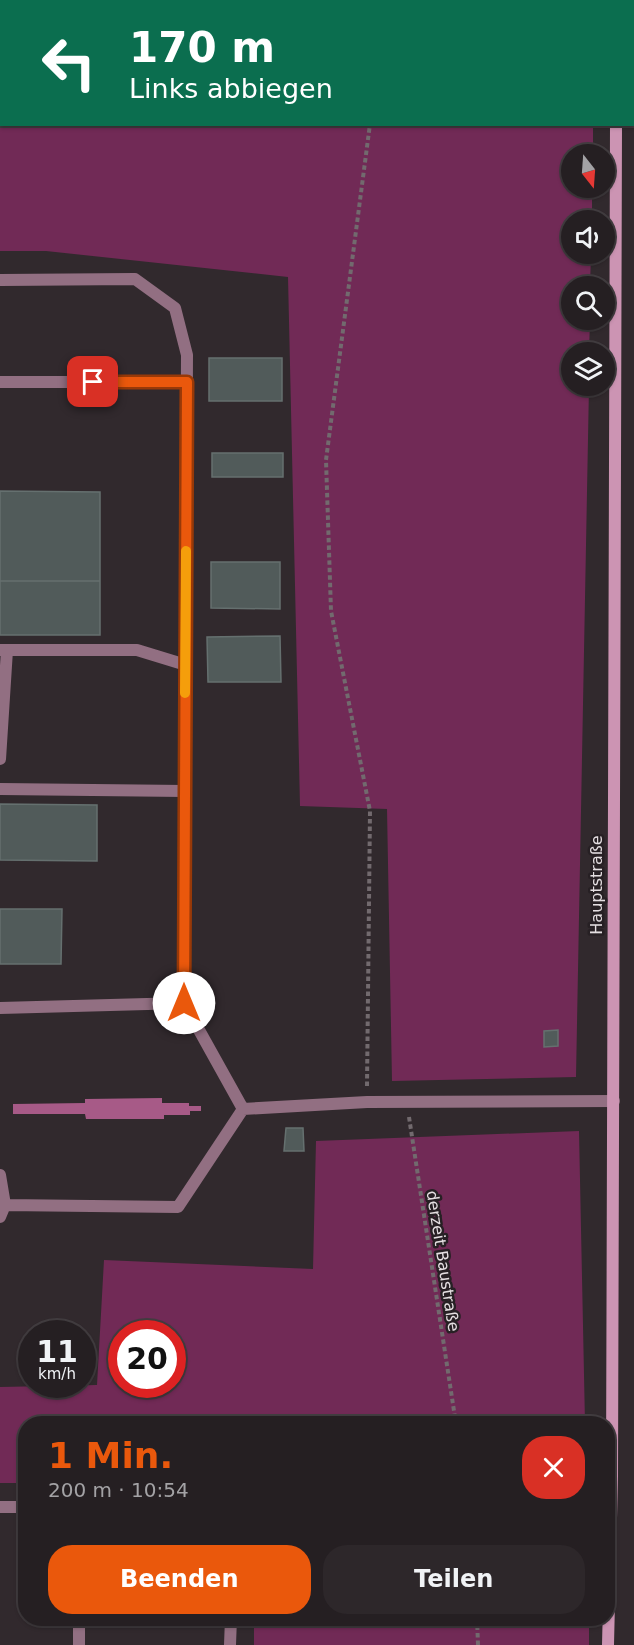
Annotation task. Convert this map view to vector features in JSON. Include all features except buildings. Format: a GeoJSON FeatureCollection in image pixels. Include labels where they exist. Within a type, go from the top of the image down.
{"type":"FeatureCollection","features":[{"type":"Feature","properties":{"kind":"main road","name":"Hauptstraße"},"geometry":{"type":"LineString","coordinates":[[612,1416],[616,126]]}},
{"type":"Feature","properties":{"kind":"main road","name":"Hauptstraße"},"geometry":{"type":"LineString","coordinates":[[608,1626],[608,1645]]}},
{"type":"Feature","properties":{"kind":"lane"},"geometry":{"type":"LineString","coordinates":[[0,280],[135,279],[175,308],[187,355],[184,1003],[243,1109]]}},
{"type":"Feature","properties":{"kind":"lane"},"geometry":{"type":"LineString","coordinates":[[0,382],[187,382]]}},
{"type":"Feature","properties":{"kind":"lane"},"geometry":{"type":"LineString","coordinates":[[0,759],[3,650],[137,650],[186,665]]}},
{"type":"Feature","properties":{"kind":"lane"},"geometry":{"type":"LineString","coordinates":[[0,789],[185,791]]}},
{"type":"Feature","properties":{"kind":"lane"},"geometry":{"type":"LineString","coordinates":[[0,1008],[184,1003]]}},
{"type":"Feature","properties":{"kind":"lane"},"geometry":{"type":"LineString","coordinates":[[243,1109],[367,1102],[614,1101]]}},
{"type":"Feature","properties":{"kind":"lane"},"geometry":{"type":"LineString","coordinates":[[5,1205],[178,1207],[243,1109]]}},
{"type":"Feature","properties":{"kind":"lane"},"geometry":{"type":"LineString","coordinates":[[0,1175],[5,1205],[0,1217]]}},
{"type":"Feature","properties":{"kind":"lane"},"geometry":{"type":"LineString","coordinates":[[0,1507],[18,1507]]}},
{"type":"Feature","properties":{"kind":"lane"},"geometry":{"type":"LineString","coordinates":[[79,1645],[80,1626]]}},
{"type":"Feature","properties":{"kind":"lane"},"geometry":{"type":"LineString","coordinates":[[230,1645],[231,1626]]}},
{"type":"Feature","properties":{"kind":"path"},"geometry":{"type":"LineString","coordinates":[[367,1102],[370,811],[331,611],[326,460],[370,126]]}},
{"type":"Feature","properties":{"kind":"path","name":"derzeit Baustraße"},"geometry":{"type":"LineString","coordinates":[[407,1102],[455,1416]]}},
{"type":"Feature","properties":{"kind":"path"},"geometry":{"type":"LineString","coordinates":[[477,1626],[478,1645]]}},
{"type":"Feature","properties":{"kind":"shaded area"},"geometry":{"type":"Polygon","coordinates":[[[0,126],[593,126],[593,144],[561,144],[561,198],[592,198],[592,210],[561,210],[561,264],[591,264],[590,276],[561,276],[561,330],[590,330],[589,342],[561,342],[561,396],[589,396],[576,1077],[392,1081],[387,809],[300,806],[288,277],[46,251],[0,251],[0,126]]]}},
{"type":"Feature","properties":{"kind":"shaded area"},"geometry":{"type":"Polygon","coordinates":[[[162,1098],[162,1103],[189,1103],[189,1106],[201,1106],[201,1111],[190,1111],[190,1115],[164,1115],[164,1119],[86,1119],[85,1114],[13,1114],[13,1104],[85,1103],[85,1099],[162,1098]]]}},
{"type":"Feature","properties":{"kind":"shaded area"},"geometry":{"type":"Polygon","coordinates":[[[579,1131],[585,1416],[18,1416],[18,1483],[0,1483],[0,1387],[18,1387],[18,1398],[96,1398],[104,1260],[313,1269],[316,1141],[579,1131]]]}},
{"type":"Feature","properties":{"kind":"shaded area"},"geometry":{"type":"Polygon","coordinates":[[[254,1626],[589,1626],[589,1645],[254,1645],[254,1626]]]}},
{"type":"Feature","properties":{"kind":"slow traffic"},"geometry":{"type":"LineString","coordinates":[[185,693],[186,551]]}},
{"type":"Feature","properties":{"kind":"route"},"geometry":{"type":"LineString","coordinates":[[93,382],[187,382],[184,1003]]}}]}
